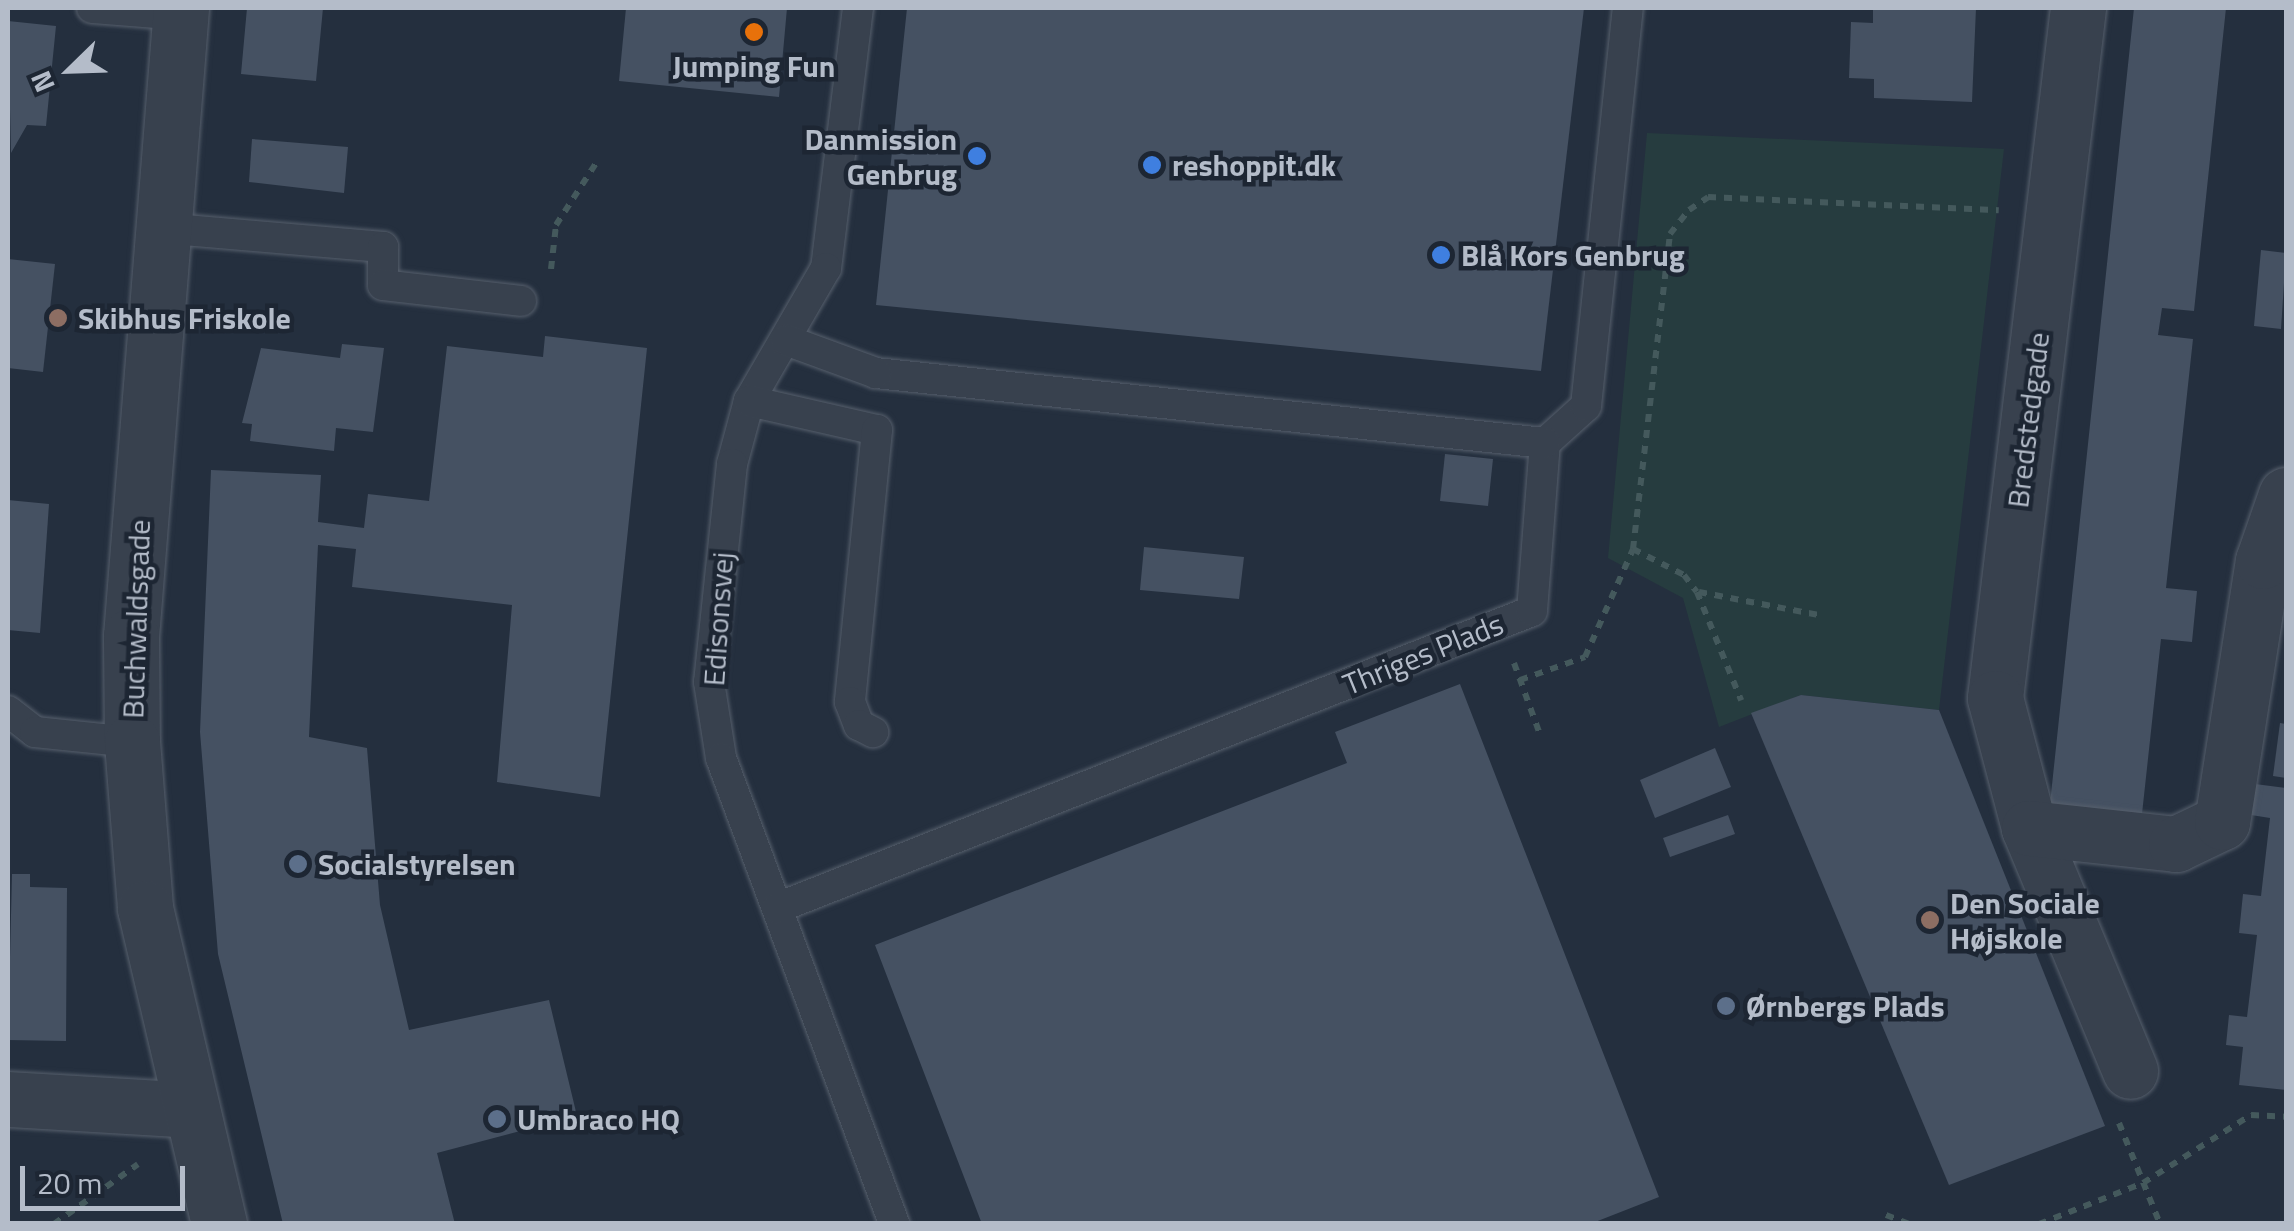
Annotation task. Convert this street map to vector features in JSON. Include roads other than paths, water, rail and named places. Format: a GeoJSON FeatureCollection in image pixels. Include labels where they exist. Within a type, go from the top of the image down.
{"type":"FeatureCollection","features":[{"type":"Feature","properties":{"kind":"street","name":"Bredstedgade"},"geometry":{"type":"LineString","coordinates":[[2078,8],[1995,698],[2029,828],[2130,1071]]}},
{"type":"Feature","properties":{"kind":"street","name":"Buchwaldsgade"},"geometry":{"type":"LineString","coordinates":[[180,11],[131,636],[132,742],[146,908],[218,1224]]}},
{"type":"Feature","properties":{"kind":"street"},"geometry":{"type":"LineString","coordinates":[[2029,828],[2176,844],[2222,822],[2263,561],[2286,495]]}},
{"type":"Feature","properties":{"kind":"street"},"geometry":{"type":"LineString","coordinates":[[8,1100],[192,1110]]}},
{"type":"Feature","properties":{"kind":"lane"},"geometry":{"type":"LineString","coordinates":[[92,8],[180,11]]}},
{"type":"Feature","properties":{"kind":"lane","name":"Edisonsvej"},"geometry":{"type":"LineString","coordinates":[[858,8],[826,268],[749,401],[732,464],[709,682],[721,758],[894,1224]]}},
{"type":"Feature","properties":{"kind":"lane"},"geometry":{"type":"LineString","coordinates":[[786,340],[876,372],[1545,443],[1586,406],[1628,8]]}},
{"type":"Feature","properties":{"kind":"lane"},"geometry":{"type":"LineString","coordinates":[[160,228],[383,247],[383,285],[521,302]]}},
{"type":"Feature","properties":{"kind":"lane"},"geometry":{"type":"LineString","coordinates":[[749,401],[877,430],[850,702],[859,724],[873,732]]}},
{"type":"Feature","properties":{"kind":"lane","name":"Thriges Plads"},"geometry":{"type":"LineString","coordinates":[[777,908],[1532,611],[1545,443]]}},
{"type":"Feature","properties":{"kind":"lane"},"geometry":{"type":"LineString","coordinates":[[8,711],[35,732],[132,742]]}},
{"type":"Feature","properties":{"kind":"place","name":"Jumping Fun"},"geometry":{"type":"Point","coordinates":[754,32]}},
{"type":"Feature","properties":{"kind":"place","name":"Danmission Genbrug"},"geometry":{"type":"Point","coordinates":[977,156]}},
{"type":"Feature","properties":{"kind":"place","name":"reshoppit.dk"},"geometry":{"type":"Point","coordinates":[1152,165]}},
{"type":"Feature","properties":{"kind":"place","name":"Blå Kors Genbrug"},"geometry":{"type":"Point","coordinates":[1441,255]}},
{"type":"Feature","properties":{"kind":"place","name":"Skibhus Friskole"},"geometry":{"type":"Point","coordinates":[58,318]}},
{"type":"Feature","properties":{"kind":"place","name":"Socialstyrelsen"},"geometry":{"type":"Point","coordinates":[298,864]}},
{"type":"Feature","properties":{"kind":"place","name":"Den Sociale Højskole"},"geometry":{"type":"Point","coordinates":[1930,920]}},
{"type":"Feature","properties":{"kind":"place","name":"Ørnbergs Plads"},"geometry":{"type":"Point","coordinates":[1726,1006]}},
{"type":"Feature","properties":{"kind":"place","name":"Umbraco HQ"},"geometry":{"type":"Point","coordinates":[497,1119]}}]}
